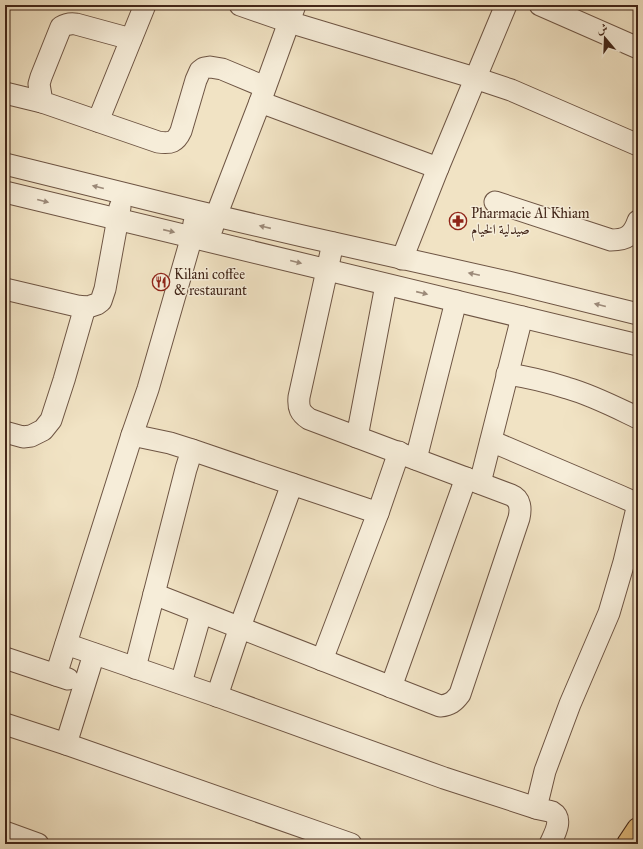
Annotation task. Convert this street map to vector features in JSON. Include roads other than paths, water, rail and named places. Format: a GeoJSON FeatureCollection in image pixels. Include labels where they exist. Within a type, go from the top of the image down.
{"type":"FeatureCollection","features":[{"type":"Feature","properties":{"kind":"main road"},"geometry":{"type":"LineString","coordinates":[[628,844],[638,829]]}},
{"type":"Feature","properties":{"kind":"street"},"geometry":{"type":"LineString","coordinates":[[98,121],[145,5]]}},
{"type":"Feature","properties":{"kind":"street"},"geometry":{"type":"LineString","coordinates":[[240,5],[292,14],[511,90],[638,144]]}},
{"type":"Feature","properties":{"kind":"street"},"geometry":{"type":"LineString","coordinates":[[402,259],[506,5]]}},
{"type":"Feature","properties":{"kind":"street"},"geometry":{"type":"LineString","coordinates":[[540,5],[638,48]]}},
{"type":"Feature","properties":{"kind":"street"},"geometry":{"type":"LineString","coordinates":[[56,675],[160,349],[200,238],[216,216],[292,14]]}},
{"type":"Feature","properties":{"kind":"street"},"geometry":{"type":"LineString","coordinates":[[42,102],[39,84],[60,27],[64,24],[76,24],[131,39]]}},
{"type":"Feature","properties":{"kind":"street"},"geometry":{"type":"LineString","coordinates":[[5,93],[42,102],[158,142],[170,143],[179,136],[200,71],[204,68],[210,67],[222,69],[263,94],[438,168]]}},
{"type":"Feature","properties":{"kind":"street"},"geometry":{"type":"LineString","coordinates":[[5,164],[216,216],[508,282],[638,314]]}},
{"type":"Feature","properties":{"kind":"street"},"geometry":{"type":"LineString","coordinates":[[5,192],[638,345]]}},
{"type":"Feature","properties":{"kind":"street"},"geometry":{"type":"LineString","coordinates":[[5,289],[85,307],[101,301],[117,219],[124,193]]}},
{"type":"Feature","properties":{"kind":"street"},"geometry":{"type":"LineString","coordinates":[[494,202],[611,240],[618,240],[629,236],[638,221]]}},
{"type":"Feature","properties":{"kind":"street"},"geometry":{"type":"LineString","coordinates":[[195,211],[200,238]]}},
{"type":"Feature","properties":{"kind":"street"},"geometry":{"type":"LineString","coordinates":[[154,594],[440,706],[456,700],[460,694],[520,518],[520,506],[516,497],[309,419],[304,415],[300,409],[299,397],[334,243]]}},
{"type":"Feature","properties":{"kind":"street"},"geometry":{"type":"LineString","coordinates":[[357,437],[386,285]]}},
{"type":"Feature","properties":{"kind":"street"},"geometry":{"type":"LineString","coordinates":[[322,660],[378,513],[408,456],[456,301]]}},
{"type":"Feature","properties":{"kind":"street"},"geometry":{"type":"LineString","coordinates":[[5,432],[23,437],[31,436],[43,430],[51,420],[85,307]]}},
{"type":"Feature","properties":{"kind":"street"},"geometry":{"type":"LineString","coordinates":[[391,686],[473,481],[491,441],[522,317]]}},
{"type":"Feature","properties":{"kind":"street"},"geometry":{"type":"LineString","coordinates":[[507,374],[530,378],[568,388],[602,401],[638,418]]}},
{"type":"Feature","properties":{"kind":"street"},"geometry":{"type":"LineString","coordinates":[[132,435],[170,443],[378,513]]}},
{"type":"Feature","properties":{"kind":"street"},"geometry":{"type":"LineString","coordinates":[[491,441],[638,504],[624,562],[609,613],[570,704],[548,763],[536,808]]}},
{"type":"Feature","properties":{"kind":"street"},"geometry":{"type":"LineString","coordinates":[[135,668],[192,450]]}},
{"type":"Feature","properties":{"kind":"street"},"geometry":{"type":"LineString","coordinates":[[217,696],[240,627],[292,484]]}},
{"type":"Feature","properties":{"kind":"street"},"geometry":{"type":"LineString","coordinates":[[181,683],[201,613]]}},
{"type":"Feature","properties":{"kind":"street"},"geometry":{"type":"LineString","coordinates":[[66,644],[181,683],[437,775],[554,813],[558,823],[557,829],[550,844]]}},
{"type":"Feature","properties":{"kind":"street"},"geometry":{"type":"LineString","coordinates":[[66,744],[94,654]]}},
{"type":"Feature","properties":{"kind":"street"},"geometry":{"type":"LineString","coordinates":[[5,658],[84,684]]}},
{"type":"Feature","properties":{"kind":"street"},"geometry":{"type":"LineString","coordinates":[[5,724],[351,844]]}},
{"type":"Feature","properties":{"kind":"street"},"geometry":{"type":"LineString","coordinates":[[5,832],[38,844]]}},
{"type":"Feature","properties":{"kind":"place","name":"Pharmacie Al Khiam صيدلية الخيام"},"geometry":{"type":"Point","coordinates":[458,221]}},
{"type":"Feature","properties":{"kind":"place","name":"Kilani coffee & restaurant"},"geometry":{"type":"Point","coordinates":[161,282]}}]}
